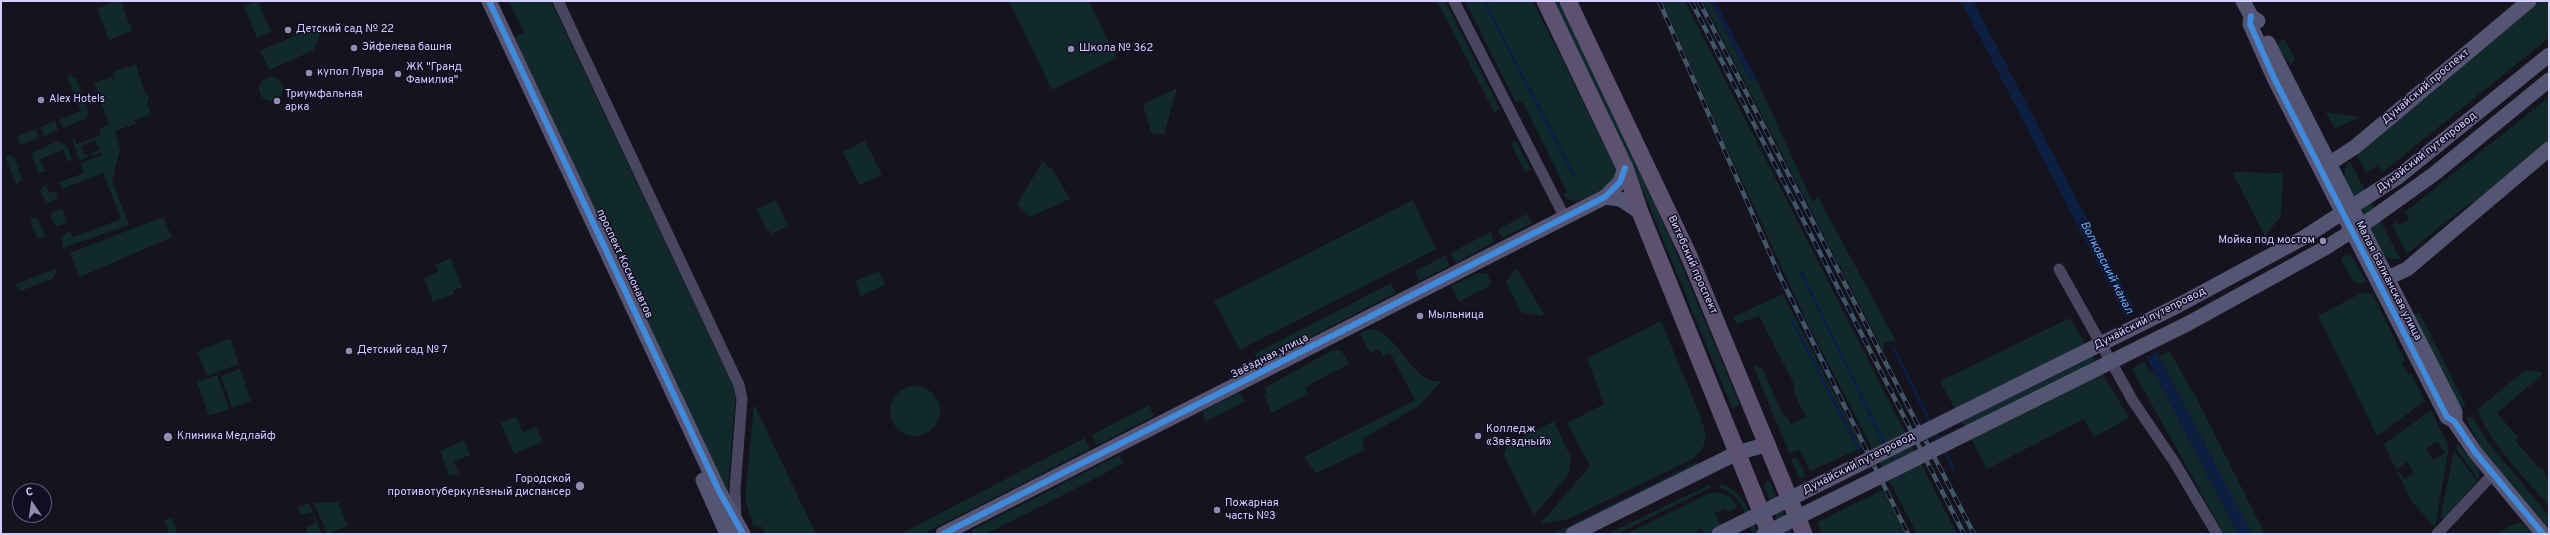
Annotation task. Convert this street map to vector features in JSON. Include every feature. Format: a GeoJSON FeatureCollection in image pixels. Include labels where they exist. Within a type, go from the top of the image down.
{"type":"FeatureCollection","features":[{"type":"Feature","properties":{"kind":"main road"},"geometry":{"type":"LineString","coordinates":[[1545,1],[1625,168],[1640,212],[1770,534]]}},
{"type":"Feature","properties":{"kind":"main road","name":"Витебский проспект"},"geometry":{"type":"LineString","coordinates":[[1568,1],[1689,256],[1804,534]]}},
{"type":"Feature","properties":{"kind":"street","name":"проспект Космонавтов"},"geometry":{"type":"LineString","coordinates":[[478,1],[727,534]]}},
{"type":"Feature","properties":{"kind":"street","name":"проспект Космонавтов"},"geometry":{"type":"LineString","coordinates":[[489,1],[716,484],[743,534]]}},
{"type":"Feature","properties":{"kind":"street"},"geometry":{"type":"LineString","coordinates":[[558,1],[739,386],[742,399],[735,489],[736,519]]}},
{"type":"Feature","properties":{"kind":"street"},"geometry":{"type":"LineString","coordinates":[[1454,1],[1565,218]]}},
{"type":"Feature","properties":{"kind":"street","name":"Малая Балканская улица"},"geometry":{"type":"LineString","coordinates":[[2243,1],[2251,16],[2250,24],[2268,68],[2325,167],[2383,280],[2447,417],[2454,421],[2493,474],[2543,534]]}},
{"type":"Feature","properties":{"kind":"street","name":"Дунайский проспект"},"geometry":{"type":"LineString","coordinates":[[2325,167],[2355,147],[2529,1]]}},
{"type":"Feature","properties":{"kind":"street","name":"Дунайский путепровод"},"geometry":{"type":"LineString","coordinates":[[1719,534],[2180,305],[2303,238],[2398,177],[2549,55]]}},
{"type":"Feature","properties":{"kind":"street","name":"Дунайский путепровод"},"geometry":{"type":"LineString","coordinates":[[1764,534],[2188,323],[2325,248],[2371,219],[2434,174],[2549,80]]}},
{"type":"Feature","properties":{"kind":"street"},"geometry":{"type":"LineString","coordinates":[[2383,280],[2407,268],[2549,149]]}},
{"type":"Feature","properties":{"kind":"street","name":"Звёздная улица"},"geometry":{"type":"LineString","coordinates":[[944,534],[1605,197],[1620,182],[1625,168]]}},
{"type":"Feature","properties":{"kind":"street"},"geometry":{"type":"LineString","coordinates":[[1605,197],[1620,199],[1640,212]]}},
{"type":"Feature","properties":{"kind":"street"},"geometry":{"type":"LineString","coordinates":[[2059,269],[2133,401],[2175,463],[2217,534]]}},
{"type":"Feature","properties":{"kind":"street"},"geometry":{"type":"LineString","coordinates":[[1573,534],[1768,444]]}},
{"type":"Feature","properties":{"kind":"street"},"geometry":{"type":"LineString","coordinates":[[1596,534],[1739,457]]}},
{"type":"Feature","properties":{"kind":"street"},"geometry":{"type":"LineString","coordinates":[[2437,534],[2493,474]]}},
{"type":"Feature","properties":{"kind":"green space"},"geometry":{"type":"Polygon","coordinates":[[[117,1],[121,1],[132,31],[109,40],[97,9],[117,1]]]}},
{"type":"Feature","properties":{"kind":"green space"},"geometry":{"type":"Polygon","coordinates":[[[258,1],[271,32],[257,38],[244,6],[258,1]]]}},
{"type":"Feature","properties":{"kind":"green space"},"geometry":{"type":"Polygon","coordinates":[[[509,1],[551,1],[736,392],[728,490],[726,490],[512,38],[524,33],[509,1]]]}},
{"type":"Feature","properties":{"kind":"green space"},"geometry":{"type":"Polygon","coordinates":[[[1009,1],[1089,1],[1117,58],[1052,90],[1009,1]]]}},
{"type":"Feature","properties":{"kind":"green space"},"geometry":{"type":"Polygon","coordinates":[[[1437,1],[1445,1],[1500,109],[1494,112],[1437,1]]]}},
{"type":"Feature","properties":{"kind":"green space"},"geometry":{"type":"Polygon","coordinates":[[[1465,1],[1533,1],[1616,168],[1616,177],[1607,186],[1594,195],[1580,200],[1573,201],[1567,199],[1563,194],[1567,192],[1522,101],[1516,103],[1465,1]]]}},
{"type":"Feature","properties":{"kind":"green space"},"geometry":{"type":"Polygon","coordinates":[[[1553,1],[1559,1],[1608,100],[1698,302],[1740,405],[1732,408],[1648,203],[1553,1]]]}},
{"type":"Feature","properties":{"kind":"green space"},"geometry":{"type":"Polygon","coordinates":[[[1662,1],[1685,1],[1957,534],[1917,534],[1810,329],[1725,144],[1662,1]]]}},
{"type":"Feature","properties":{"kind":"green space"},"geometry":{"type":"Polygon","coordinates":[[[1703,1],[1710,1],[1749,78],[1754,82],[1757,80],[1812,201],[1818,197],[1896,341],[1884,343],[1884,352],[1703,1]]]}},
{"type":"Feature","properties":{"kind":"green space"},"geometry":{"type":"Polygon","coordinates":[[[2540,1],[2549,1],[2549,38],[2383,172],[2377,166],[2366,173],[2357,155],[2540,1]]]}},
{"type":"Feature","properties":{"kind":"green space"},"geometry":{"type":"Polygon","coordinates":[[[322,24],[324,25],[314,50],[269,70],[260,51],[322,24]]]}},
{"type":"Feature","properties":{"kind":"green space"},"geometry":{"type":"Polygon","coordinates":[[[2284,38],[2295,59],[2291,65],[2276,46],[2284,38]]]}},
{"type":"Feature","properties":{"kind":"green space"},"geometry":{"type":"Polygon","coordinates":[[[136,64],[144,91],[149,97],[147,102],[151,114],[133,121],[137,123],[115,131],[120,150],[112,181],[129,225],[63,248],[61,237],[70,231],[73,237],[121,219],[103,173],[62,189],[59,182],[84,173],[81,163],[102,155],[101,152],[92,156],[91,153],[99,150],[95,141],[81,146],[84,155],[88,154],[89,157],[79,160],[72,139],[74,138],[77,144],[101,135],[99,129],[109,124],[94,83],[111,77],[115,80],[113,72],[136,64]]]}},
{"type":"Feature","properties":{"kind":"green space"},"geometry":{"type":"Polygon","coordinates":[[[70,75],[77,79],[89,114],[85,119],[63,128],[59,120],[81,111],[67,76],[70,75]]]}},
{"type":"Feature","properties":{"kind":"green space"},"geometry":{"type":"Polygon","coordinates":[[[271,77],[276,78],[282,84],[282,94],[276,100],[271,101],[266,100],[260,94],[259,89],[260,84],[266,78],[271,77]]]}},
{"type":"Feature","properties":{"kind":"green space"},"geometry":{"type":"Polygon","coordinates":[[[1177,88],[1164,135],[1151,133],[1143,104],[1177,88]]]}},
{"type":"Feature","properties":{"kind":"green space"},"geometry":{"type":"Polygon","coordinates":[[[2549,97],[2549,141],[2483,196],[2453,216],[2407,254],[2392,225],[2397,222],[2400,225],[2409,219],[2405,212],[2549,97]]]}},
{"type":"Feature","properties":{"kind":"green space"},"geometry":{"type":"Polygon","coordinates":[[[2326,112],[2360,117],[2335,129],[2326,112]]]}},
{"type":"Feature","properties":{"kind":"green space"},"geometry":{"type":"Polygon","coordinates":[[[55,121],[58,130],[44,136],[40,127],[55,121]]]}},
{"type":"Feature","properties":{"kind":"green space"},"geometry":{"type":"Polygon","coordinates":[[[35,129],[39,138],[20,145],[17,136],[35,129]]]}},
{"type":"Feature","properties":{"kind":"green space"},"geometry":{"type":"Polygon","coordinates":[[[58,141],[67,146],[72,160],[68,162],[63,150],[40,159],[45,171],[38,173],[31,153],[58,141]]]}},
{"type":"Feature","properties":{"kind":"green space"},"geometry":{"type":"Polygon","coordinates":[[[865,141],[882,175],[859,185],[843,152],[865,141]]]}},
{"type":"Feature","properties":{"kind":"green space"},"geometry":{"type":"Polygon","coordinates":[[[1516,141],[1531,169],[1525,172],[1511,144],[1516,141]]]}},
{"type":"Feature","properties":{"kind":"green space"},"geometry":{"type":"Polygon","coordinates":[[[9,155],[15,158],[22,180],[16,184],[5,156],[9,155]]]}},
{"type":"Feature","properties":{"kind":"green space"},"geometry":{"type":"Polygon","coordinates":[[[1043,161],[1049,169],[1052,168],[1070,199],[1030,217],[1017,204],[1043,161]]]}},
{"type":"Feature","properties":{"kind":"green space"},"geometry":{"type":"Polygon","coordinates":[[[2350,161],[2400,259],[2390,259],[2381,253],[2344,178],[2346,165],[2350,161]]]}},
{"type":"Feature","properties":{"kind":"green space"},"geometry":{"type":"Polygon","coordinates":[[[2232,172],[2283,173],[2281,216],[2265,236],[2232,172]]]}},
{"type":"Feature","properties":{"kind":"green space"},"geometry":{"type":"Polygon","coordinates":[[[46,185],[49,185],[46,186],[49,193],[55,191],[58,198],[48,203],[44,199],[40,190],[46,185]]]}},
{"type":"Feature","properties":{"kind":"green space"},"geometry":{"type":"Polygon","coordinates":[[[776,200],[788,226],[771,234],[769,230],[767,231],[757,209],[776,200]]]}},
{"type":"Feature","properties":{"kind":"green space"},"geometry":{"type":"Polygon","coordinates":[[[1413,200],[1436,249],[1240,350],[1214,301],[1413,200]]]}},
{"type":"Feature","properties":{"kind":"green space"},"geometry":{"type":"Polygon","coordinates":[[[62,209],[67,223],[58,226],[54,225],[51,216],[52,212],[62,209]]]}},
{"type":"Feature","properties":{"kind":"green space"},"geometry":{"type":"Polygon","coordinates":[[[1527,214],[1532,223],[1503,238],[1497,230],[1527,214]]]}},
{"type":"Feature","properties":{"kind":"green space"},"geometry":{"type":"Polygon","coordinates":[[[37,217],[45,236],[37,239],[30,220],[37,217]]]}},
{"type":"Feature","properties":{"kind":"green space"},"geometry":{"type":"Polygon","coordinates":[[[163,217],[172,237],[80,277],[70,253],[163,217]]]}},
{"type":"Feature","properties":{"kind":"green space"},"geometry":{"type":"Polygon","coordinates":[[[1491,232],[1494,242],[1456,263],[1450,253],[1491,232]]]}},
{"type":"Feature","properties":{"kind":"green space"},"geometry":{"type":"Polygon","coordinates":[[[2350,254],[2367,282],[2358,284],[2353,281],[2341,261],[2342,257],[2350,254]]]}},
{"type":"Feature","properties":{"kind":"green space"},"geometry":{"type":"Polygon","coordinates":[[[1446,255],[1449,266],[1419,281],[1415,271],[1446,255]]]}},
{"type":"Feature","properties":{"kind":"green space"},"geometry":{"type":"Polygon","coordinates":[[[451,258],[462,287],[453,291],[454,294],[433,302],[424,278],[438,272],[435,265],[451,258]]]}},
{"type":"Feature","properties":{"kind":"green space"},"geometry":{"type":"Polygon","coordinates":[[[57,268],[54,278],[21,291],[14,285],[57,268]]]}},
{"type":"Feature","properties":{"kind":"green space"},"geometry":{"type":"Polygon","coordinates":[[[1514,270],[1518,270],[1544,314],[1541,316],[1521,312],[1506,282],[1514,270]]]}},
{"type":"Feature","properties":{"kind":"green space"},"geometry":{"type":"Polygon","coordinates":[[[879,271],[885,285],[861,296],[855,281],[879,271]]]}},
{"type":"Feature","properties":{"kind":"green space"},"geometry":{"type":"Polygon","coordinates":[[[1478,273],[1487,274],[1491,282],[1489,286],[1459,302],[1451,286],[1478,273]]]}},
{"type":"Feature","properties":{"kind":"green space"},"geometry":{"type":"Polygon","coordinates":[[[1391,283],[1396,293],[1259,363],[1254,354],[1391,283]]]}},
{"type":"Feature","properties":{"kind":"green space"},"geometry":{"type":"Polygon","coordinates":[[[2361,293],[2373,294],[2405,361],[2402,363],[2408,374],[2411,373],[2425,401],[2377,436],[2318,316],[2361,293]]]}},
{"type":"Feature","properties":{"kind":"green space"},"geometry":{"type":"Polygon","coordinates":[[[1783,294],[1862,448],[1810,471],[1800,450],[1789,453],[1753,365],[1762,368],[1784,417],[1787,416],[1791,424],[1806,417],[1795,395],[1793,382],[1759,316],[1737,324],[1733,317],[1783,294]]]}},
{"type":"Feature","properties":{"kind":"green space"},"geometry":{"type":"Polygon","coordinates":[[[2419,312],[2466,406],[2460,408],[2413,315],[2419,312]]]}},
{"type":"Feature","properties":{"kind":"green space"},"geometry":{"type":"Polygon","coordinates":[[[2070,318],[2129,418],[2094,437],[2084,419],[1987,469],[1940,381],[2070,318]]]}},
{"type":"Feature","properties":{"kind":"green space"},"geometry":{"type":"Polygon","coordinates":[[[1661,321],[1702,420],[1700,421],[1701,424],[1703,424],[1706,436],[1703,446],[1697,455],[1687,462],[1568,519],[1540,524],[1590,466],[1567,423],[1604,404],[1587,358],[1661,321]]]}},
{"type":"Feature","properties":{"kind":"green space"},"geometry":{"type":"Polygon","coordinates":[[[1372,329],[1382,333],[1390,339],[1422,375],[1431,380],[1441,381],[1419,406],[1364,438],[1362,442],[1365,450],[1316,473],[1304,457],[1415,400],[1390,353],[1383,356],[1379,349],[1370,353],[1360,334],[1365,330],[1372,329]]]}},
{"type":"Feature","properties":{"kind":"green space"},"geometry":{"type":"Polygon","coordinates":[[[228,339],[231,341],[239,364],[207,376],[198,353],[200,350],[228,339]]]}},
{"type":"Feature","properties":{"kind":"green space"},"geometry":{"type":"Polygon","coordinates":[[[1341,350],[1349,364],[1305,387],[1308,394],[1272,413],[1264,396],[1267,394],[1264,388],[1331,351],[1341,350]]]}},
{"type":"Feature","properties":{"kind":"green space"},"geometry":{"type":"Polygon","coordinates":[[[2169,351],[2195,395],[2265,534],[2252,534],[2159,356],[2169,351]]]}},
{"type":"Feature","properties":{"kind":"green space"},"geometry":{"type":"Polygon","coordinates":[[[2144,361],[2150,372],[2153,371],[2238,534],[2224,534],[2132,369],[2144,361]]]}},
{"type":"Feature","properties":{"kind":"green space"},"geometry":{"type":"Polygon","coordinates":[[[240,369],[251,401],[232,408],[221,376],[240,369]]]}},
{"type":"Feature","properties":{"kind":"green space"},"geometry":{"type":"Polygon","coordinates":[[[2525,370],[2541,372],[2542,375],[2497,413],[2518,437],[2515,440],[2540,469],[2542,468],[2546,473],[2545,475],[2549,480],[2549,506],[2498,447],[2482,421],[2478,409],[2525,370]]]}},
{"type":"Feature","properties":{"kind":"green space"},"geometry":{"type":"Polygon","coordinates":[[[217,375],[229,409],[209,416],[197,382],[217,375]]]}},
{"type":"Feature","properties":{"kind":"green space"},"geometry":{"type":"Polygon","coordinates":[[[915,386],[924,388],[935,397],[940,411],[938,420],[929,431],[915,436],[906,434],[895,425],[890,411],[892,402],[901,391],[915,386]]]}},
{"type":"Feature","properties":{"kind":"green space"},"geometry":{"type":"Polygon","coordinates":[[[1239,393],[1246,401],[1205,422],[1203,411],[1239,393]]]}},
{"type":"Feature","properties":{"kind":"green space"},"geometry":{"type":"Polygon","coordinates":[[[754,404],[816,534],[765,534],[762,527],[753,525],[745,499],[754,404]]]}},
{"type":"Feature","properties":{"kind":"green space"},"geometry":{"type":"Polygon","coordinates":[[[1149,405],[1154,416],[1097,445],[1092,435],[1149,405]]]}},
{"type":"Feature","properties":{"kind":"green space"},"geometry":{"type":"Polygon","coordinates":[[[2431,410],[2449,447],[2435,527],[2411,501],[2384,444],[2431,410]],[[2437,441],[2426,449],[2433,460],[2445,453],[2437,441]],[[2407,462],[2397,469],[2404,479],[2414,473],[2407,462]]]}},
{"type":"Feature","properties":{"kind":"green space"},"geometry":{"type":"Polygon","coordinates":[[[2472,416],[2488,442],[2549,516],[2549,529],[2481,447],[2466,419],[2472,416]]]}},
{"type":"Feature","properties":{"kind":"green space"},"geometry":{"type":"Polygon","coordinates":[[[516,417],[523,432],[536,427],[543,442],[514,454],[501,423],[516,417]]]}},
{"type":"Feature","properties":{"kind":"green space"},"geometry":{"type":"Polygon","coordinates":[[[1554,421],[1571,458],[1569,474],[1534,515],[1504,455],[1507,445],[1554,421]]]}},
{"type":"Feature","properties":{"kind":"green space"},"geometry":{"type":"Polygon","coordinates":[[[1085,438],[1090,449],[923,534],[900,534],[1085,438]]]}},
{"type":"Feature","properties":{"kind":"green space"},"geometry":{"type":"Polygon","coordinates":[[[464,440],[470,455],[454,462],[459,474],[449,476],[440,451],[464,440]]]}},
{"type":"Feature","properties":{"kind":"green space"},"geometry":{"type":"Polygon","coordinates":[[[2457,443],[2479,469],[2479,480],[2456,449],[2457,443]]]}},
{"type":"Feature","properties":{"kind":"green space"},"geometry":{"type":"Polygon","coordinates":[[[2454,451],[2477,481],[2445,518],[2440,518],[2454,451]]]}},
{"type":"Feature","properties":{"kind":"green space"},"geometry":{"type":"Polygon","coordinates":[[[1119,455],[1123,463],[1104,474],[986,534],[972,534],[972,530],[1119,455]]]}},
{"type":"Feature","properties":{"kind":"green space"},"geometry":{"type":"Polygon","coordinates":[[[1797,457],[1806,476],[1800,479],[1791,460],[1797,457]]]}},
{"type":"Feature","properties":{"kind":"green space"},"geometry":{"type":"Polygon","coordinates":[[[1697,462],[1700,465],[1561,534],[1553,534],[1697,462]]]}},
{"type":"Feature","properties":{"kind":"green space"},"geometry":{"type":"Polygon","coordinates":[[[1767,481],[1771,483],[1792,534],[1783,534],[1764,486],[1767,481]]]}},
{"type":"Feature","properties":{"kind":"green space"},"geometry":{"type":"Polygon","coordinates":[[[1711,484],[1710,488],[1617,534],[1607,534],[1711,484]]]}},
{"type":"Feature","properties":{"kind":"green space"},"geometry":{"type":"Polygon","coordinates":[[[1720,484],[1735,491],[1745,503],[1758,534],[1753,534],[1742,506],[1738,500],[1727,491],[1720,488],[1720,484]]]}},
{"type":"Feature","properties":{"kind":"green space"},"geometry":{"type":"Polygon","coordinates":[[[1883,490],[1905,534],[1822,534],[1817,522],[1883,490]]]}},
{"type":"Feature","properties":{"kind":"green space"},"geometry":{"type":"Polygon","coordinates":[[[1716,492],[1730,497],[1738,507],[1728,512],[1725,508],[1715,513],[1725,534],[1704,534],[1701,528],[1693,534],[1626,534],[1707,494],[1716,492]]]}},
{"type":"Feature","properties":{"kind":"green space"},"geometry":{"type":"Polygon","coordinates":[[[338,502],[348,526],[327,534],[314,503],[338,502]]]}},
{"type":"Feature","properties":{"kind":"green space"},"geometry":{"type":"Polygon","coordinates":[[[309,503],[322,534],[307,534],[306,527],[316,523],[311,512],[301,515],[298,507],[309,503]]]}},
{"type":"Feature","properties":{"kind":"green space"},"geometry":{"type":"Polygon","coordinates":[[[172,518],[178,534],[170,534],[164,521],[172,518]]]}},
{"type":"Feature","properties":{"kind":"green space"},"geometry":{"type":"Polygon","coordinates":[[[2521,522],[2533,534],[2499,534],[2509,526],[2521,522]]]}},
{"type":"Feature","properties":{"kind":"water"},"geometry":{"type":"Polygon","coordinates":[[[1710,1],[1715,1],[1757,80],[1754,82],[1749,78],[1710,1]]]}},
{"type":"Feature","properties":{"kind":"water","name":"Волковский канал"},"geometry":{"type":"Polygon","coordinates":[[[1961,1],[1973,1],[2252,534],[2238,534],[1961,1]]]}},
{"type":"Feature","properties":{"kind":"pier"},"geometry":{"type":"Polygon","coordinates":[[[2137,311],[2159,351],[2144,358],[2123,318],[2137,311]]]}},
{"type":"Feature","properties":{"kind":"waterway"},"geometry":{"type":"LineString","coordinates":[[1484,1],[1573,174]]}},
{"type":"Feature","properties":{"kind":"waterway"},"geometry":{"type":"LineString","coordinates":[[1801,272],[1886,447]]}},
{"type":"Feature","properties":{"kind":"waterway"},"geometry":{"type":"LineString","coordinates":[[1791,319],[1859,450]]}},
{"type":"Feature","properties":{"kind":"waterway"},"geometry":{"type":"LineString","coordinates":[[1893,347],[1931,424]]}},
{"type":"Feature","properties":{"kind":"waterway"},"geometry":{"type":"LineString","coordinates":[[1934,431],[1940,442]]}},
{"type":"Feature","properties":{"kind":"waterway"},"geometry":{"type":"LineString","coordinates":[[1944,450],[1953,468]]}},
{"type":"Feature","properties":{"kind":"waterway"},"geometry":{"type":"LineString","coordinates":[[1890,453],[1895,465]]}},
{"type":"Feature","properties":{"kind":"waterway"},"geometry":{"type":"LineString","coordinates":[[1899,471],[1902,478]]}},
{"type":"Feature","properties":{"kind":"railway"},"geometry":{"type":"LineString","coordinates":[[1659,1],[1778,272],[1908,534]]}},
{"type":"Feature","properties":{"kind":"railway"},"geometry":{"type":"LineString","coordinates":[[1691,1],[1964,534]]}},
{"type":"Feature","properties":{"kind":"railway"},"geometry":{"type":"LineString","coordinates":[[1699,1],[1974,534]]}},
{"type":"Feature","properties":{"kind":"cycle path"},"geometry":{"type":"LineString","coordinates":[[489,1],[719,491],[743,534]]}},
{"type":"Feature","properties":{"kind":"cycle path"},"geometry":{"type":"LineString","coordinates":[[2251,16],[2250,24],[2274,78],[2447,417],[2454,421],[2475,452],[2543,534]]}},
{"type":"Feature","properties":{"kind":"cycle path"},"geometry":{"type":"LineString","coordinates":[[943,534],[1605,197],[1620,182],[1625,168]]}},
{"type":"Feature","properties":{"kind":"place","name":"Детский сад № 22"},"geometry":{"type":"Point","coordinates":[288,30]}},
{"type":"Feature","properties":{"kind":"place","name":"Эйфелева башня"},"geometry":{"type":"Point","coordinates":[354,48]}},
{"type":"Feature","properties":{"kind":"place","name":"Школа № 362"},"geometry":{"type":"Point","coordinates":[1071,49]}},
{"type":"Feature","properties":{"kind":"place","name":"купол Лувра"},"geometry":{"type":"Point","coordinates":[309,73]}},
{"type":"Feature","properties":{"kind":"place","name":"ЖК \"Гранд Фамилия\""},"geometry":{"type":"Point","coordinates":[398,74]}},
{"type":"Feature","properties":{"kind":"place","name":"Alex Hotels"},"geometry":{"type":"Point","coordinates":[41,100]}},
{"type":"Feature","properties":{"kind":"place","name":"Триумфальная арка"},"geometry":{"type":"Point","coordinates":[277,101]}},
{"type":"Feature","properties":{"kind":"place","name":"Мойка под мостом"},"geometry":{"type":"Point","coordinates":[2323,241]}},
{"type":"Feature","properties":{"kind":"place","name":"Мыльница"},"geometry":{"type":"Point","coordinates":[1420,316]}},
{"type":"Feature","properties":{"kind":"place","name":"Детский сад № 7"},"geometry":{"type":"Point","coordinates":[349,351]}},
{"type":"Feature","properties":{"kind":"place","name":"Колледж «Звёздный»"},"geometry":{"type":"Point","coordinates":[1478,436]}},
{"type":"Feature","properties":{"kind":"place","name":"Клиника Медлайф"},"geometry":{"type":"Point","coordinates":[168,437]}},
{"type":"Feature","properties":{"kind":"place","name":"Городской противотуберкулёзный диспансер"},"geometry":{"type":"Point","coordinates":[580,486]}},
{"type":"Feature","properties":{"kind":"place","name":"Пожарная часть №3"},"geometry":{"type":"Point","coordinates":[1217,510]}}]}
